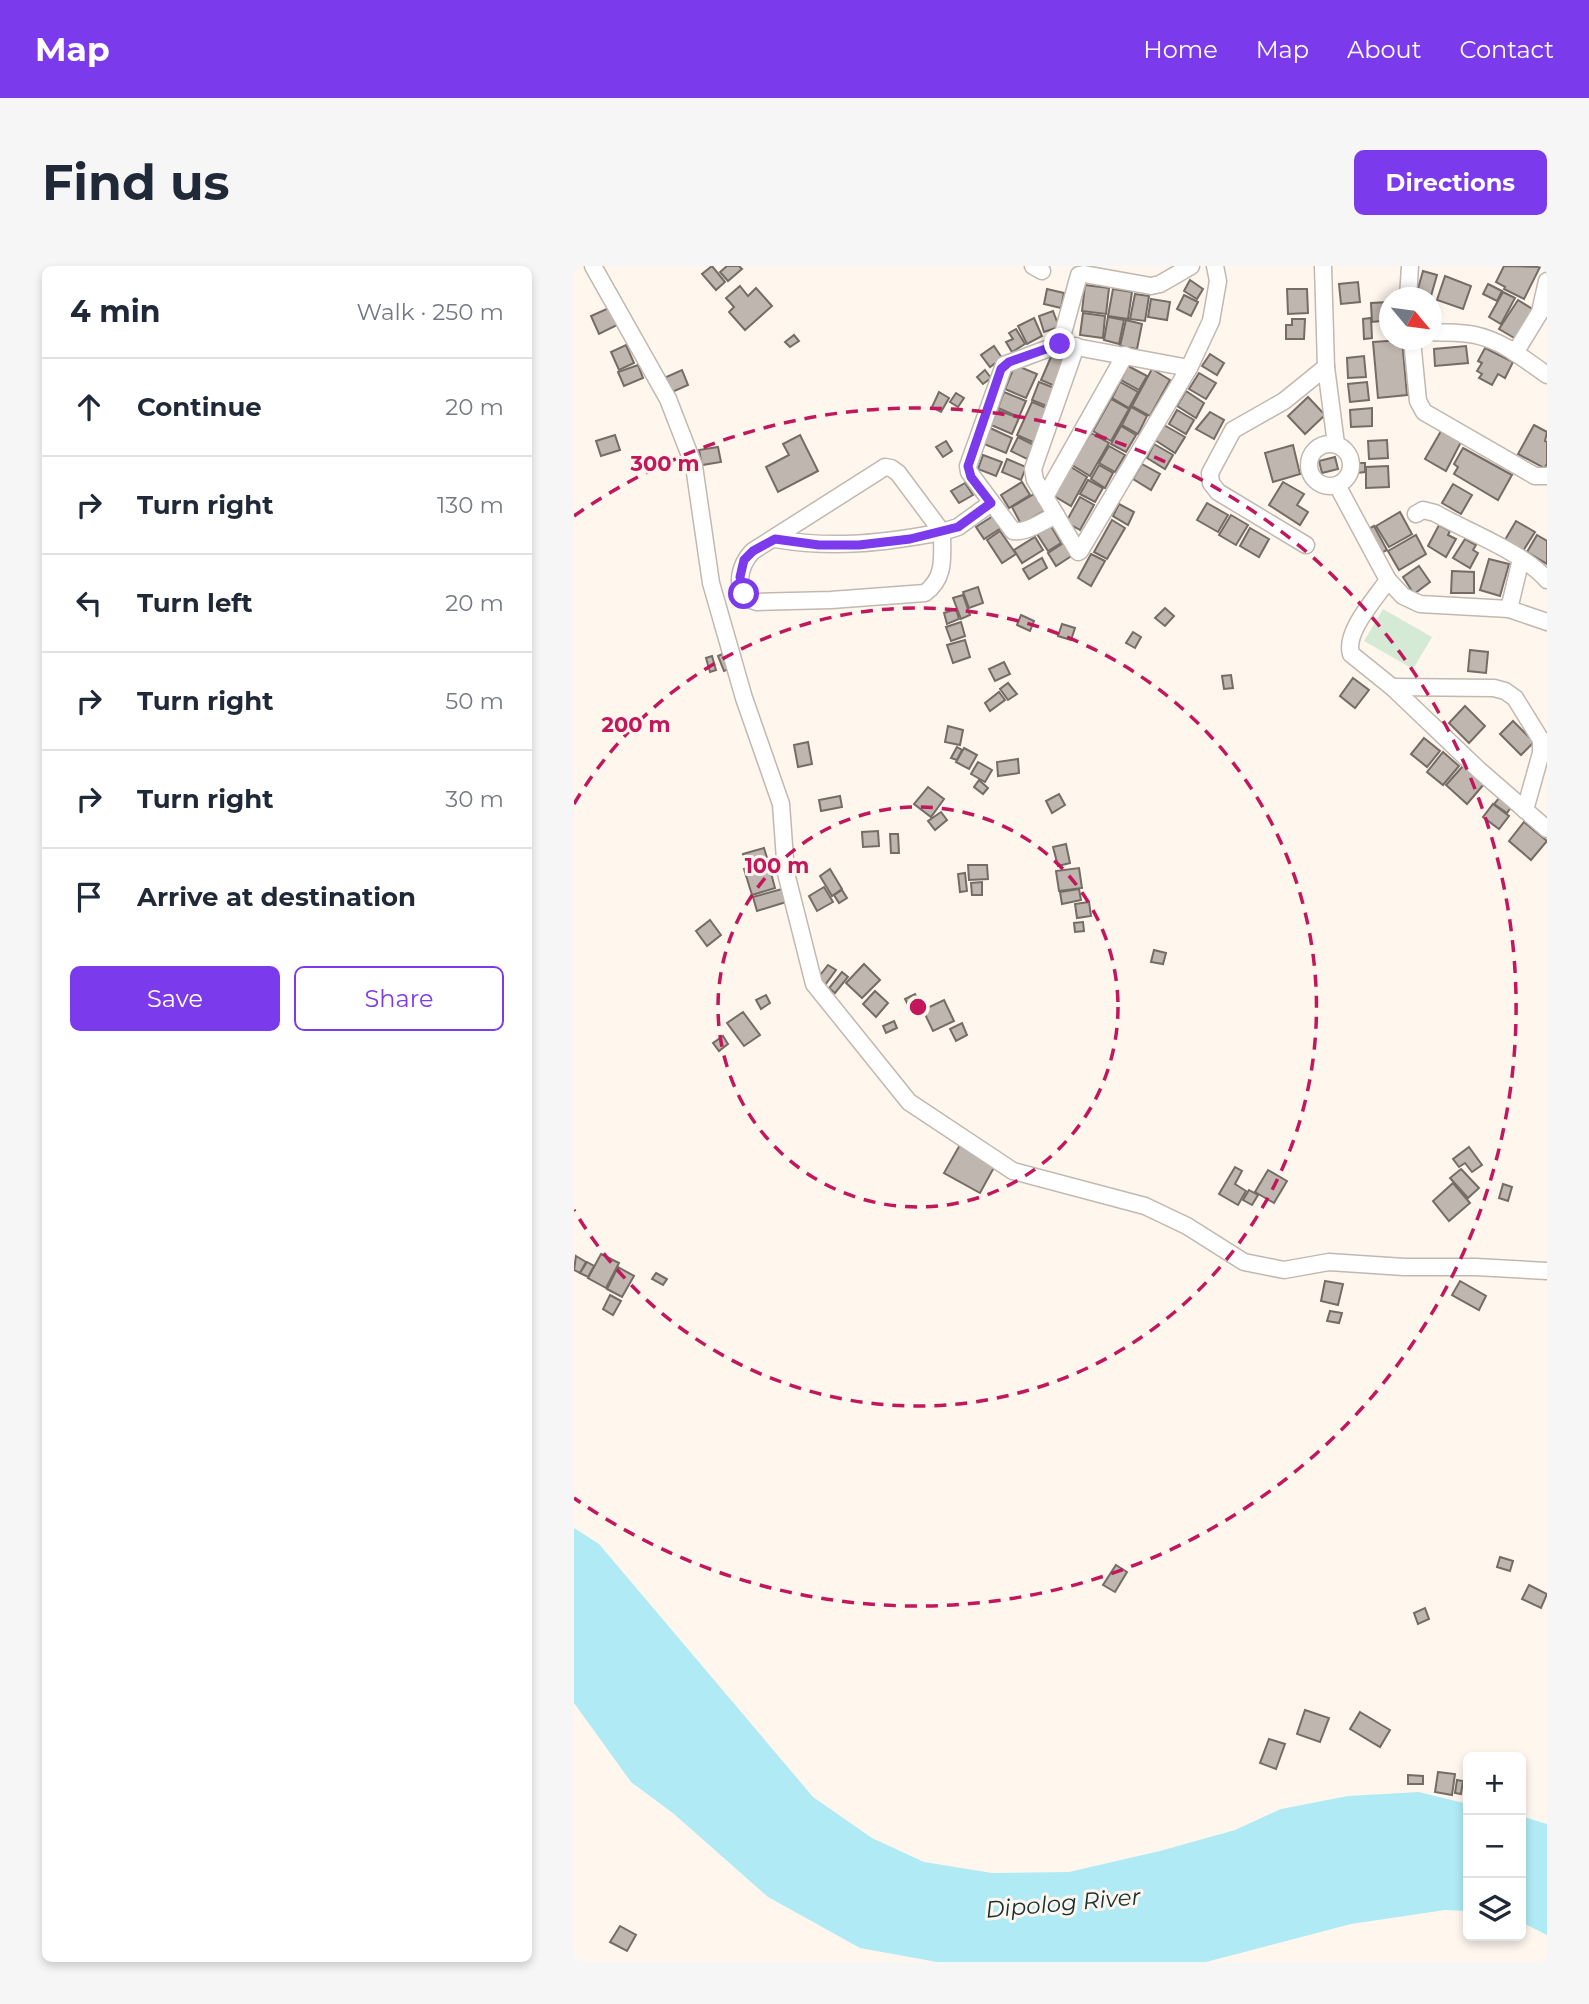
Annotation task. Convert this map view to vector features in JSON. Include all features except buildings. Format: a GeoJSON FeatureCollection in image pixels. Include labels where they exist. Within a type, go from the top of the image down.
{"type":"FeatureCollection","features":[{"type":"Feature","properties":{"kind":"street"},"geometry":{"type":"LineString","coordinates":[[593,266],[668,399],[694,466],[711,583],[744,698],[781,804],[786,873],[814,984],[909,1102],[1013,1171],[1145,1206],[1187,1226],[1244,1262],[1284,1270],[1329,1262],[1547,1271]]}},
{"type":"Feature","properties":{"kind":"street"},"geometry":{"type":"LineString","coordinates":[[1191,266],[1160,284],[1151,286],[1079,275],[1068,345],[1033,469],[1035,480],[1076,551],[1079,552],[1189,368],[1211,320],[1217,281],[1215,266]]}},
{"type":"Feature","properties":{"kind":"street"},"geometry":{"type":"LineString","coordinates":[[1310,266],[1323,266],[1326,367],[1336,444]]}},
{"type":"Feature","properties":{"kind":"street"},"geometry":{"type":"LineString","coordinates":[[1409,287],[1410,266]]}},
{"type":"Feature","properties":{"kind":"street"},"geometry":{"type":"LineString","coordinates":[[1515,353],[1540,312],[1547,281]]}},
{"type":"Feature","properties":{"kind":"street"},"geometry":{"type":"LineString","coordinates":[[1442,332],[1473,334],[1489,339],[1547,375]]}},
{"type":"Feature","properties":{"kind":"street"},"geometry":{"type":"LineString","coordinates":[[1056,514],[1019,532],[1013,531],[971,477],[968,466],[1001,369],[1009,362],[1068,345],[1189,368]]}},
{"type":"Feature","properties":{"kind":"street"},"geometry":{"type":"LineString","coordinates":[[1413,350],[1418,401],[1424,412],[1535,476],[1547,476]]}},
{"type":"Feature","properties":{"kind":"street"},"geometry":{"type":"LineString","coordinates":[[1045,497],[1125,355]]}},
{"type":"Feature","properties":{"kind":"street"},"geometry":{"type":"LineString","coordinates":[[1306,545],[1218,492],[1211,483],[1210,473],[1233,430],[1284,401],[1326,367]]}},
{"type":"Feature","properties":{"kind":"street"},"geometry":{"type":"LineString","coordinates":[[1336,444],[1346,450],[1351,461],[1347,478],[1337,485],[1325,486],[1310,473],[1311,455],[1319,446],[1336,444]]}},
{"type":"Feature","properties":{"kind":"street"},"geometry":{"type":"LineString","coordinates":[[885,467],[898,473],[942,532],[940,576],[935,585],[925,593],[831,600],[750,600],[744,594],[740,577],[744,560],[753,551],[885,467]]}},
{"type":"Feature","properties":{"kind":"street"},"geometry":{"type":"LineString","coordinates":[[1337,485],[1388,580],[1403,596],[1420,604],[1508,609],[1547,622]]}},
{"type":"Feature","properties":{"kind":"street"},"geometry":{"type":"LineString","coordinates":[[775,539],[819,545],[859,545],[942,532],[958,527],[991,503]]}},
{"type":"Feature","properties":{"kind":"street"},"geometry":{"type":"LineString","coordinates":[[1416,514],[1423,510],[1435,513],[1521,559],[1539,570],[1547,580]]}},
{"type":"Feature","properties":{"kind":"street"},"geometry":{"type":"LineString","coordinates":[[1508,609],[1521,559]]}},
{"type":"Feature","properties":{"kind":"street"},"geometry":{"type":"LineString","coordinates":[[1388,580],[1353,631],[1349,647],[1352,654],[1392,687],[1479,771],[1547,829]]}},
{"type":"Feature","properties":{"kind":"street"},"geometry":{"type":"LineString","coordinates":[[1392,687],[1494,688],[1515,698],[1541,740],[1541,753],[1525,810]]}},
{"type":"Feature","properties":{"kind":"green space"},"geometry":{"type":"Polygon","coordinates":[[[1383,609],[1432,637],[1413,669],[1364,641],[1383,609]]]}},
{"type":"Feature","properties":{"kind":"water","name":"Dipolog River"},"geometry":{"type":"Polygon","coordinates":[[[574,1528],[599,1544],[813,1797],[872,1838],[924,1862],[992,1873],[1069,1872],[1235,1830],[1281,1809],[1348,1796],[1419,1792],[1463,1803],[1463,1911],[1445,1910],[1351,1924],[1206,1962],[937,1962],[860,1948],[768,1897],[674,1814],[631,1782],[574,1703],[574,1528]]]}},
{"type":"Feature","properties":{"kind":"water"},"geometry":{"type":"Polygon","coordinates":[[[1526,1818],[1547,1824],[1547,1935],[1526,1924],[1526,1818]]]}},
{"type":"Feature","properties":{"kind":"route"},"geometry":{"type":"LineString","coordinates":[[744,594],[740,577],[744,560],[753,551],[775,539],[819,545],[859,545],[910,539],[958,527],[991,503],[971,477],[968,466],[1001,369],[1009,362],[1060,344]]}}]}
